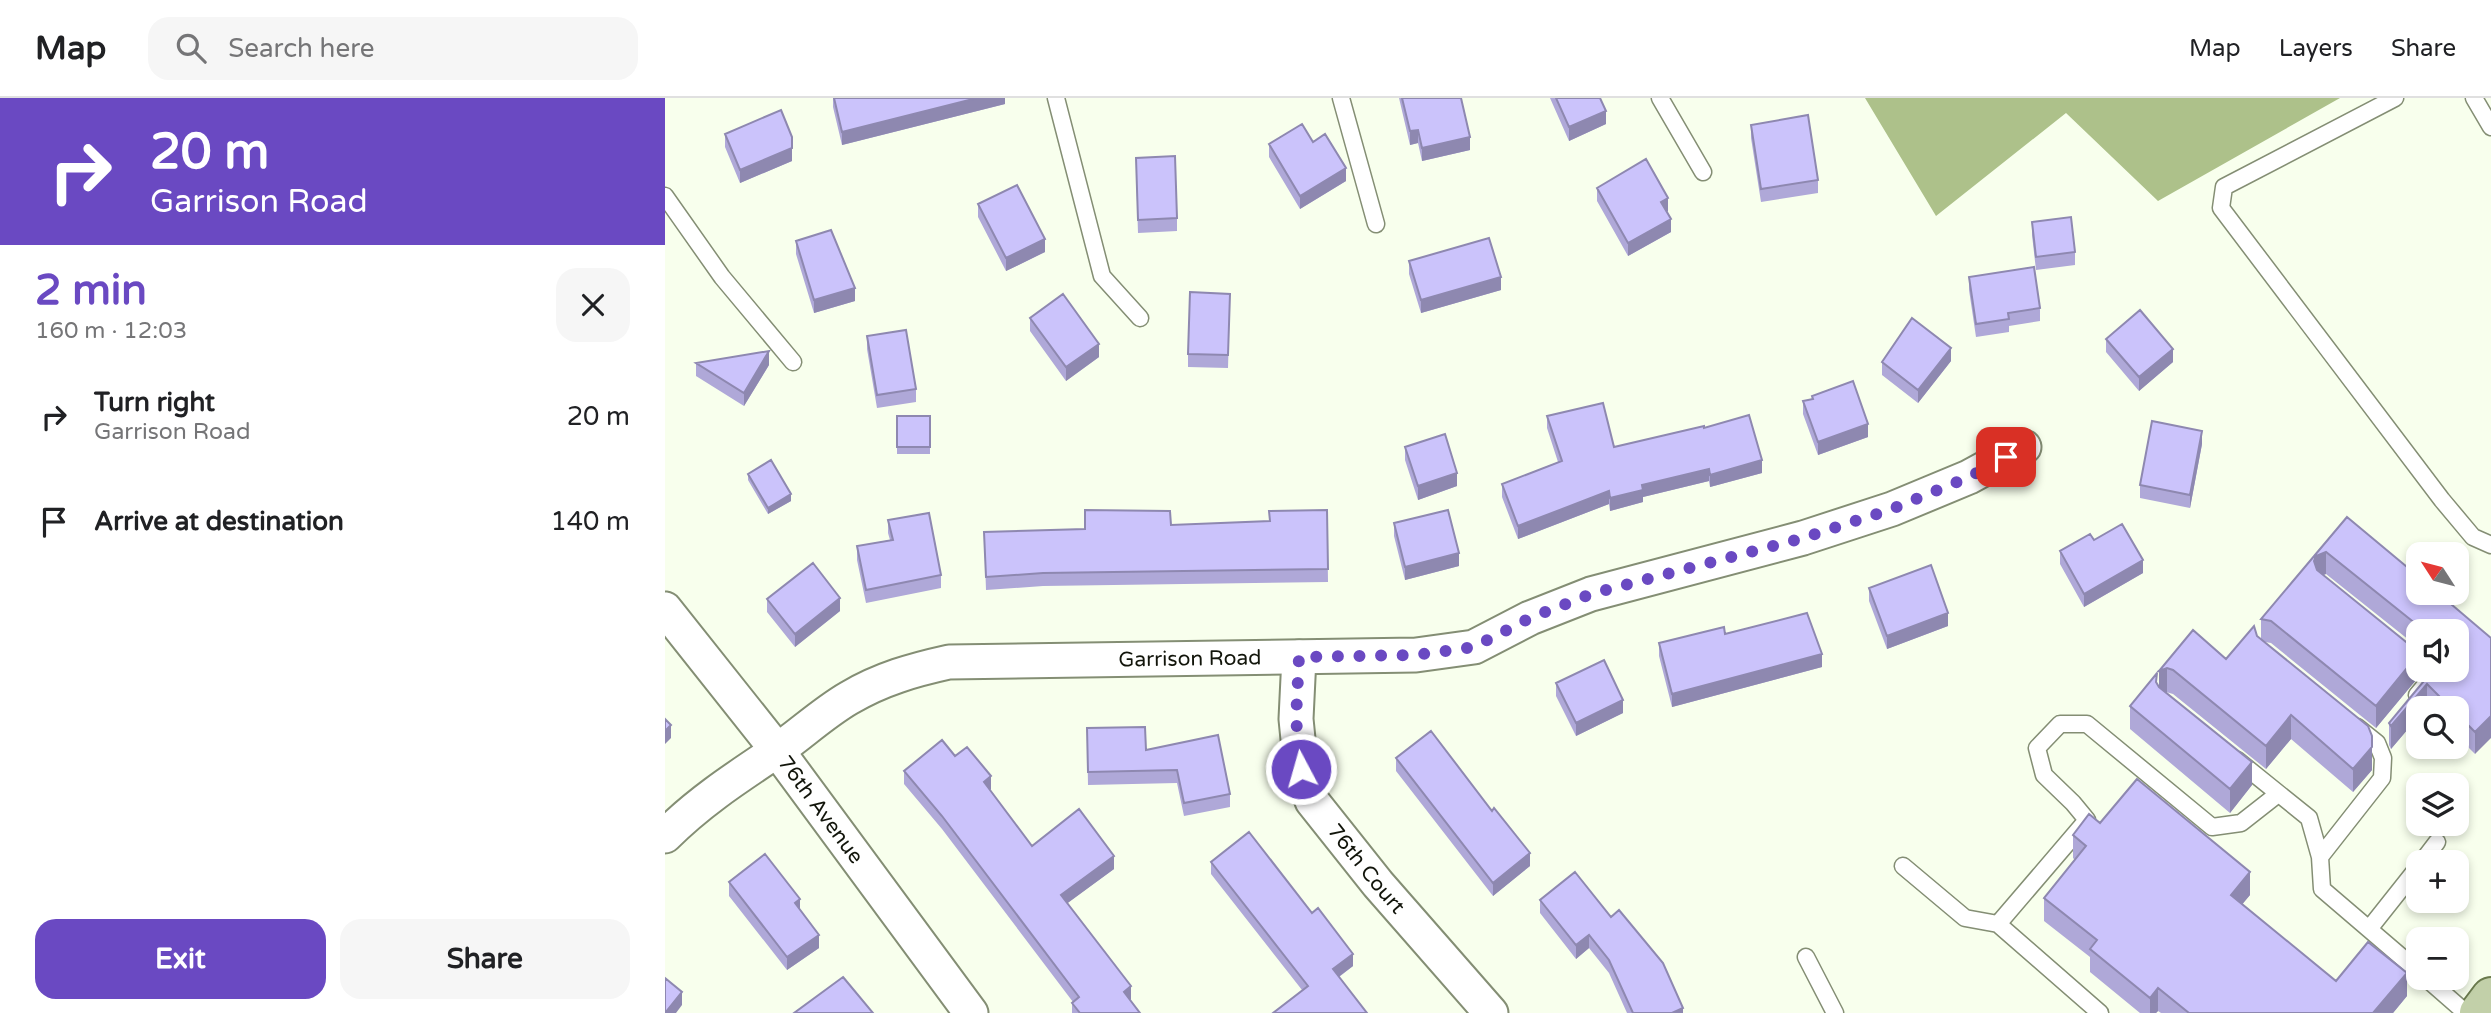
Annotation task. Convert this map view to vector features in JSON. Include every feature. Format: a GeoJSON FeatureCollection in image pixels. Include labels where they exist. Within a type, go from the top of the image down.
{"type":"FeatureCollection","features":[{"type":"Feature","properties":{"kind":"main road"},"geometry":{"type":"LineString","coordinates":[[2479,1013],[2491,997]]}},
{"type":"Feature","properties":{"kind":"street","name":"Garrison Road"},"geometry":{"type":"LineString","coordinates":[[665,836],[689,812],[848,698],[899,673],[949,662],[1014,659],[1416,655],[1474,647],[1530,618],[1591,594],[1803,538],[1892,509],[1969,477],[2024,447]]}},
{"type":"Feature","properties":{"kind":"street","name":"76th Avenue"},"geometry":{"type":"LineString","coordinates":[[665,609],[777,750],[971,1013]]}},
{"type":"Feature","properties":{"kind":"street","name":"76th Court"},"geometry":{"type":"LineString","coordinates":[[1299,657],[1296,719],[1301,769],[1312,801],[1378,884],[1491,1013]]}},
{"type":"Feature","properties":{"kind":"lane"},"geometry":{"type":"LineString","coordinates":[[1056,98],[1102,276],[1140,318]]}},
{"type":"Feature","properties":{"kind":"lane"},"geometry":{"type":"LineString","coordinates":[[1341,98],[1376,224]]}},
{"type":"Feature","properties":{"kind":"lane"},"geometry":{"type":"LineString","coordinates":[[1660,98],[1703,172]]}},
{"type":"Feature","properties":{"kind":"lane"},"geometry":{"type":"LineString","coordinates":[[2395,98],[2224,187],[2221,208],[2442,500],[2473,537],[2491,545]]}},
{"type":"Feature","properties":{"kind":"lane"},"geometry":{"type":"LineString","coordinates":[[2474,98],[2491,127]]}},
{"type":"Feature","properties":{"kind":"lane"},"geometry":{"type":"LineString","coordinates":[[665,195],[722,277],[793,362]]}},
{"type":"Feature","properties":{"kind":"lane"},"geometry":{"type":"LineString","coordinates":[[2417,696],[2427,682]]}},
{"type":"Feature","properties":{"kind":"lane"},"geometry":{"type":"LineString","coordinates":[[2320,857],[2382,778],[2381,738],[2346,718]]}},
{"type":"Feature","properties":{"kind":"lane"},"geometry":{"type":"LineString","coordinates":[[1999,924],[2087,820],[2044,775],[2037,748],[2060,724],[2087,724],[2212,827],[2241,823],[2278,794]]}},
{"type":"Feature","properties":{"kind":"lane"},"geometry":{"type":"LineString","coordinates":[[2228,752],[2309,818],[2320,857],[2322,889],[2406,961]]}},
{"type":"Feature","properties":{"kind":"lane"},"geometry":{"type":"LineString","coordinates":[[2431,850],[2437,842]]}},
{"type":"Feature","properties":{"kind":"lane"},"geometry":{"type":"LineString","coordinates":[[1903,866],[1965,918],[1999,924],[2100,1013]]}},
{"type":"Feature","properties":{"kind":"lane"},"geometry":{"type":"LineString","coordinates":[[2368,929],[2406,882]]}},
{"type":"Feature","properties":{"kind":"lane"},"geometry":{"type":"LineString","coordinates":[[1806,957],[1835,1013]]}},
{"type":"Feature","properties":{"kind":"lane"},"geometry":{"type":"LineString","coordinates":[[2440,990],[2466,1013]]}},
{"type":"Feature","properties":{"kind":"green space"},"geometry":{"type":"Polygon","coordinates":[[[1865,98],[2340,98],[2158,201],[2066,113],[1936,216],[1865,98]]]}},
{"type":"Feature","properties":{"kind":"building"},"geometry":{"type":"Polygon","coordinates":[[[834,98],[977,98],[842,132],[834,98]]]}},
{"type":"Feature","properties":{"kind":"building"},"geometry":{"type":"Polygon","coordinates":[[[1402,98],[1461,98],[1470,137],[1422,148],[1418,130],[1410,131],[1402,98]]]}},
{"type":"Feature","properties":{"kind":"building"},"geometry":{"type":"Polygon","coordinates":[[[1556,98],[1600,98],[1606,111],[1569,127],[1556,98]]]}},
{"type":"Feature","properties":{"kind":"building"},"geometry":{"type":"Polygon","coordinates":[[[781,110],[792,137],[792,148],[740,170],[725,134],[781,110]]]}},
{"type":"Feature","properties":{"kind":"building"},"geometry":{"type":"Polygon","coordinates":[[[1808,115],[1818,180],[1761,189],[1751,125],[1808,115]]]}},
{"type":"Feature","properties":{"kind":"building"},"geometry":{"type":"Polygon","coordinates":[[[1302,124],[1313,142],[1325,134],[1346,168],[1300,196],[1269,144],[1302,124]]]}},
{"type":"Feature","properties":{"kind":"building"},"geometry":{"type":"Polygon","coordinates":[[[1175,156],[1177,218],[1138,220],[1136,158],[1175,156]]]}},
{"type":"Feature","properties":{"kind":"building"},"geometry":{"type":"Polygon","coordinates":[[[1646,159],[1668,198],[1661,202],[1671,219],[1628,243],[1597,188],[1646,159]]]}},
{"type":"Feature","properties":{"kind":"building"},"geometry":{"type":"Polygon","coordinates":[[[1017,185],[1045,239],[1006,258],[978,204],[1017,185]]]}},
{"type":"Feature","properties":{"kind":"building"},"geometry":{"type":"Polygon","coordinates":[[[2071,217],[2075,252],[2036,257],[2032,222],[2071,217]]]}},
{"type":"Feature","properties":{"kind":"building"},"geometry":{"type":"Polygon","coordinates":[[[831,230],[855,288],[814,300],[796,241],[831,230]]]}},
{"type":"Feature","properties":{"kind":"building"},"geometry":{"type":"Polygon","coordinates":[[[1489,238],[1501,277],[1421,300],[1409,261],[1489,238]]]}},
{"type":"Feature","properties":{"kind":"building"},"geometry":{"type":"Polygon","coordinates":[[[2034,267],[2040,308],[2008,313],[2009,319],[1976,324],[1969,277],[2034,267]]]}},
{"type":"Feature","properties":{"kind":"building"},"geometry":{"type":"Polygon","coordinates":[[[1190,292],[1230,294],[1228,355],[1188,354],[1190,292]]]}},
{"type":"Feature","properties":{"kind":"building"},"geometry":{"type":"Polygon","coordinates":[[[1063,294],[1099,344],[1066,367],[1030,318],[1063,294]]]}},
{"type":"Feature","properties":{"kind":"building"},"geometry":{"type":"Polygon","coordinates":[[[2140,310],[2173,349],[2139,377],[2106,339],[2140,310]]]}},
{"type":"Feature","properties":{"kind":"building"},"geometry":{"type":"Polygon","coordinates":[[[1912,318],[1951,348],[1918,390],[1882,362],[1912,318]]]}},
{"type":"Feature","properties":{"kind":"building"},"geometry":{"type":"Polygon","coordinates":[[[906,330],[916,389],[877,395],[867,336],[906,330]]]}},
{"type":"Feature","properties":{"kind":"building"},"geometry":{"type":"Polygon","coordinates":[[[769,351],[744,393],[696,363],[769,351]]]}},
{"type":"Feature","properties":{"kind":"building"},"geometry":{"type":"Polygon","coordinates":[[[1853,381],[1868,424],[1818,442],[1803,401],[1853,381]]]}},
{"type":"Feature","properties":{"kind":"building"},"geometry":{"type":"Polygon","coordinates":[[[1603,403],[1614,447],[1704,428],[1749,415],[1762,460],[1710,475],[1709,469],[1642,485],[1643,490],[1610,498],[1609,491],[1518,526],[1502,484],[1562,461],[1547,416],[1603,403]]]}},
{"type":"Feature","properties":{"kind":"building"},"geometry":{"type":"Polygon","coordinates":[[[897,416],[930,416],[930,447],[897,447],[897,416]]]}},
{"type":"Feature","properties":{"kind":"building"},"geometry":{"type":"Polygon","coordinates":[[[2152,421],[2202,431],[2190,495],[2140,485],[2152,421]]]}},
{"type":"Feature","properties":{"kind":"building"},"geometry":{"type":"Polygon","coordinates":[[[1445,434],[1457,473],[1418,486],[1405,447],[1445,434]]]}},
{"type":"Feature","properties":{"kind":"building"},"geometry":{"type":"Polygon","coordinates":[[[771,460],[791,494],[768,508],[748,474],[771,460]]]}},
{"type":"Feature","properties":{"kind":"building"},"geometry":{"type":"Polygon","coordinates":[[[1085,510],[1170,511],[1171,525],[1270,521],[1269,511],[1327,510],[1328,569],[1043,573],[986,577],[984,532],[1085,529],[1085,510]]]}},
{"type":"Feature","properties":{"kind":"building"},"geometry":{"type":"Polygon","coordinates":[[[1448,510],[1459,553],[1405,567],[1394,523],[1448,510]]]}},
{"type":"Feature","properties":{"kind":"building"},"geometry":{"type":"Polygon","coordinates":[[[929,513],[941,575],[866,590],[857,546],[893,540],[888,520],[929,513]]]}},
{"type":"Feature","properties":{"kind":"building"},"geometry":{"type":"Polygon","coordinates":[[[2347,517],[2406,566],[2406,606],[2453,606],[2469,619],[2410,619],[2326,552],[2316,556],[2314,561],[2317,570],[2406,642],[2406,669],[2376,706],[2271,621],[2261,619],[2347,517]]]}},
{"type":"Feature","properties":{"kind":"building"},"geometry":{"type":"Polygon","coordinates":[[[2122,524],[2143,560],[2084,594],[2060,551],[2090,534],[2094,540],[2122,524]]]}},
{"type":"Feature","properties":{"kind":"building"},"geometry":{"type":"Polygon","coordinates":[[[813,563],[840,598],[795,634],[767,599],[813,563]]]}},
{"type":"Feature","properties":{"kind":"building"},"geometry":{"type":"Polygon","coordinates":[[[1931,565],[1948,613],[1887,636],[1869,588],[1931,565]]]}},
{"type":"Feature","properties":{"kind":"building"},"geometry":{"type":"Polygon","coordinates":[[[1807,613],[1822,654],[1672,694],[1659,643],[1724,627],[1725,634],[1807,613]]]}},
{"type":"Feature","properties":{"kind":"building"},"geometry":{"type":"Polygon","coordinates":[[[2469,619],[2491,638],[2491,716],[2475,732],[2469,726],[2469,696],[2439,696],[2427,684],[2417,696],[2411,696],[2423,682],[2469,682],[2469,619]]]}},
{"type":"Feature","properties":{"kind":"building"},"geometry":{"type":"Polygon","coordinates":[[[2254,626],[2257,636],[2368,726],[2372,747],[2353,769],[2291,715],[2266,746],[2173,670],[2167,668],[2159,671],[2193,630],[2226,659],[2254,626]]]}},
{"type":"Feature","properties":{"kind":"building"},"geometry":{"type":"Polygon","coordinates":[[[1604,660],[1623,700],[1576,723],[1556,683],[1604,660]]]}},
{"type":"Feature","properties":{"kind":"building"},"geometry":{"type":"Polygon","coordinates":[[[2157,673],[2156,682],[2159,687],[2252,762],[2230,789],[2130,706],[2157,673]]]}},
{"type":"Feature","properties":{"kind":"building"},"geometry":{"type":"Polygon","coordinates":[[[2406,703],[2406,708],[2391,726],[2389,723],[2406,703]]]}},
{"type":"Feature","properties":{"kind":"building"},"geometry":{"type":"Polygon","coordinates":[[[665,719],[671,725],[665,731],[665,719]]]}},
{"type":"Feature","properties":{"kind":"building"},"geometry":{"type":"Polygon","coordinates":[[[1145,727],[1146,750],[1218,735],[1230,794],[1184,803],[1177,770],[1088,772],[1087,728],[1145,727]]]}},
{"type":"Feature","properties":{"kind":"building"},"geometry":{"type":"Polygon","coordinates":[[[1431,731],[1492,811],[1494,808],[1530,853],[1493,883],[1396,758],[1431,731]]]}},
{"type":"Feature","properties":{"kind":"building"},"geometry":{"type":"Polygon","coordinates":[[[942,740],[955,756],[967,747],[991,776],[984,782],[1032,846],[1079,809],[1114,856],[1061,895],[1131,986],[1124,992],[1140,1013],[1080,1013],[1072,1003],[1079,997],[942,816],[904,771],[942,740]]]}},
{"type":"Feature","properties":{"kind":"building"},"geometry":{"type":"Polygon","coordinates":[[[2137,779],[2250,872],[2231,895],[2336,981],[2368,942],[2406,974],[2373,1013],[2189,1013],[2158,988],[2150,998],[2090,949],[2097,940],[2044,898],[2086,846],[2073,835],[2089,814],[2100,823],[2137,779]]]}},
{"type":"Feature","properties":{"kind":"building"},"geometry":{"type":"Polygon","coordinates":[[[1249,832],[1312,913],[1318,908],[1353,954],[1333,969],[1367,1013],[1273,1013],[1308,986],[1211,862],[1249,832]]]}},
{"type":"Feature","properties":{"kind":"building"},"geometry":{"type":"Polygon","coordinates":[[[765,854],[800,899],[795,903],[819,935],[787,957],[729,882],[765,854]]]}},
{"type":"Feature","properties":{"kind":"building"},"geometry":{"type":"Polygon","coordinates":[[[1575,872],[1611,917],[1619,910],[1663,963],[1683,1008],[1672,1013],[1633,1013],[1609,960],[1589,935],[1576,945],[1540,900],[1575,872]]]}},
{"type":"Feature","properties":{"kind":"building"},"geometry":{"type":"Polygon","coordinates":[[[843,977],[873,1013],[794,1013],[843,977]]]}},
{"type":"Feature","properties":{"kind":"building"},"geometry":{"type":"Polygon","coordinates":[[[665,978],[682,992],[665,1013],[665,978]]]}},
{"type":"Feature","properties":{"kind":"route"},"geometry":{"type":"LineString","coordinates":[[1301,769],[1296,719],[1299,657],[1416,655],[1474,647],[1530,618],[1591,594],[1697,568],[1892,509],[1969,477],[2006,457]]}}]}
